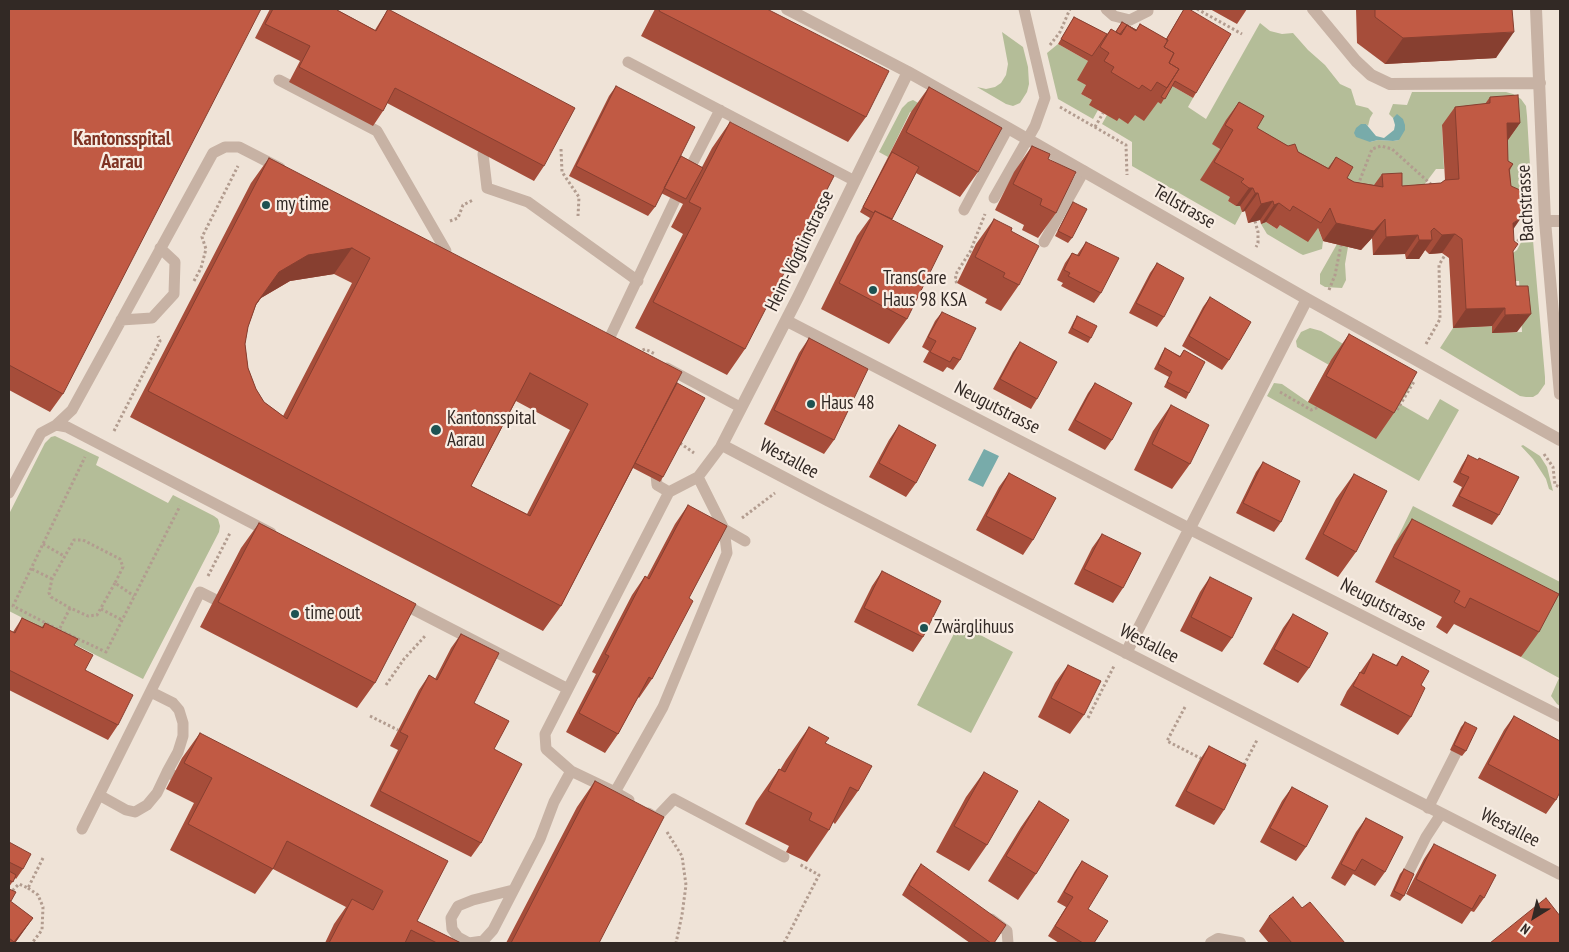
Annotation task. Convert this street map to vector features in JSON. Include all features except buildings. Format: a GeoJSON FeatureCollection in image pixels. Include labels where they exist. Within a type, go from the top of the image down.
{"type":"FeatureCollection","features":[{"type":"Feature","properties":{"kind":"street","name":"Tellstrasse"},"geometry":{"type":"LineString","coordinates":[[787,9],[908,72],[1028,138],[1308,299],[1560,440]]}},
{"type":"Feature","properties":{"kind":"street"},"geometry":{"type":"LineString","coordinates":[[1313,9],[1356,61],[1371,74],[1390,84],[1540,83]]}},
{"type":"Feature","properties":{"kind":"street","name":"Bachstrasse"},"geometry":{"type":"LineString","coordinates":[[1536,9],[1545,221],[1560,394]]}},
{"type":"Feature","properties":{"kind":"street","name":"Heim-Vögtlinstrasse"},"geometry":{"type":"LineString","coordinates":[[722,445],[740,407],[787,320],[908,72]]}},
{"type":"Feature","properties":{"kind":"street"},"geometry":{"type":"LineString","coordinates":[[1545,221],[1560,221]]}},
{"type":"Feature","properties":{"kind":"street"},"geometry":{"type":"LineString","coordinates":[[1126,653],[1308,299]]}},
{"type":"Feature","properties":{"kind":"street","name":"Neugutstrasse"},"geometry":{"type":"LineString","coordinates":[[787,320],[1560,716]]}},
{"type":"Feature","properties":{"kind":"street","name":"Westallee"},"geometry":{"type":"LineString","coordinates":[[722,445],[1560,874]]}},
{"type":"Feature","properties":{"kind":"street"},"geometry":{"type":"LineString","coordinates":[[1211,943],[1218,939],[1240,943]]}},
{"type":"Feature","properties":{"kind":"lane"},"geometry":{"type":"LineString","coordinates":[[994,198],[1035,126],[1045,98],[1024,9]]}},
{"type":"Feature","properties":{"kind":"lane"},"geometry":{"type":"LineString","coordinates":[[1106,9],[1114,16],[1130,20],[1148,11],[1148,9]]}},
{"type":"Feature","properties":{"kind":"lane"},"geometry":{"type":"LineString","coordinates":[[628,62],[855,181]]}},
{"type":"Feature","properties":{"kind":"lane"},"geometry":{"type":"LineString","coordinates":[[279,80],[377,131],[451,253],[429,242]]}},
{"type":"Feature","properties":{"kind":"lane"},"geometry":{"type":"LineString","coordinates":[[690,168],[720,110]]}},
{"type":"Feature","properties":{"kind":"lane"},"geometry":{"type":"LineString","coordinates":[[964,210],[1008,128]]}},
{"type":"Feature","properties":{"kind":"lane"},"geometry":{"type":"LineString","coordinates":[[9,493],[41,433],[56,425],[72,410],[213,153],[225,147],[240,147],[291,173]]}},
{"type":"Feature","properties":{"kind":"lane"},"geometry":{"type":"LineString","coordinates":[[483,154],[487,188],[528,202],[638,281]]}},
{"type":"Feature","properties":{"kind":"lane"},"geometry":{"type":"LineString","coordinates":[[1044,242],[1084,170]]}},
{"type":"Feature","properties":{"kind":"lane"},"geometry":{"type":"LineString","coordinates":[[610,337],[675,200]]}},
{"type":"Feature","properties":{"kind":"lane"},"geometry":{"type":"LineString","coordinates":[[121,320],[152,318],[174,294],[175,262],[160,248]]}},
{"type":"Feature","properties":{"kind":"lane"},"geometry":{"type":"LineString","coordinates":[[658,359],[695,388],[740,407]]}},
{"type":"Feature","properties":{"kind":"lane"},"geometry":{"type":"LineString","coordinates":[[56,425],[67,427],[281,538]]}},
{"type":"Feature","properties":{"kind":"lane"},"geometry":{"type":"LineString","coordinates":[[722,445],[698,477],[669,492],[545,734],[546,749],[571,771],[615,792],[656,818],[674,799],[784,857]]}},
{"type":"Feature","properties":{"kind":"lane"},"geometry":{"type":"LineString","coordinates":[[659,457],[655,465],[656,485],[669,492]]}},
{"type":"Feature","properties":{"kind":"lane"},"geometry":{"type":"LineString","coordinates":[[615,792],[663,707],[727,553],[724,529],[698,477]]}},
{"type":"Feature","properties":{"kind":"lane"},"geometry":{"type":"LineString","coordinates":[[724,529],[745,541]]}},
{"type":"Feature","properties":{"kind":"lane"},"geometry":{"type":"LineString","coordinates":[[82,829],[200,592],[214,599]]}},
{"type":"Feature","properties":{"kind":"lane"},"geometry":{"type":"LineString","coordinates":[[390,597],[568,690]]}},
{"type":"Feature","properties":{"kind":"lane"},"geometry":{"type":"LineString","coordinates":[[99,796],[126,810],[136,812],[147,805],[170,773],[183,736],[183,723],[179,710],[173,703],[151,692]]}},
{"type":"Feature","properties":{"kind":"lane"},"geometry":{"type":"LineString","coordinates":[[1428,808],[1456,753]]}},
{"type":"Feature","properties":{"kind":"lane"},"geometry":{"type":"LineString","coordinates":[[513,890],[473,900],[458,906],[451,918],[452,928],[458,937],[469,943],[483,941],[493,930],[540,839],[554,802],[571,771]]}},
{"type":"Feature","properties":{"kind":"lane"},"geometry":{"type":"LineString","coordinates":[[1406,877],[1426,837],[1441,814]]}},
{"type":"Feature","properties":{"kind":"lane"},"geometry":{"type":"LineString","coordinates":[[984,914],[1007,931],[1008,943]]}},
{"type":"Feature","properties":{"kind":"path"},"geometry":{"type":"LineString","coordinates":[[1034,52],[1046,49],[1054,41],[1070,9]]}},
{"type":"Feature","properties":{"kind":"path"},"geometry":{"type":"LineString","coordinates":[[1197,9],[1203,10],[1242,34]]}},
{"type":"Feature","properties":{"kind":"path"},"geometry":{"type":"LineString","coordinates":[[1045,98],[1126,145],[1127,178]]}},
{"type":"Feature","properties":{"kind":"path"},"geometry":{"type":"LineString","coordinates":[[1095,127],[1103,113]]}},
{"type":"Feature","properties":{"kind":"path"},"geometry":{"type":"LineString","coordinates":[[1357,188],[1372,149],[1381,146],[1392,149],[1435,188],[1437,193]]}},
{"type":"Feature","properties":{"kind":"path"},"geometry":{"type":"LineString","coordinates":[[561,150],[562,172],[579,197],[576,237]]}},
{"type":"Feature","properties":{"kind":"path"},"geometry":{"type":"LineString","coordinates":[[192,284],[201,268],[206,249],[202,237],[238,166],[247,163]]}},
{"type":"Feature","properties":{"kind":"path"},"geometry":{"type":"LineString","coordinates":[[957,283],[955,280],[956,272],[970,252],[994,198]]}},
{"type":"Feature","properties":{"kind":"path"},"geometry":{"type":"LineString","coordinates":[[458,218],[463,204]]}},
{"type":"Feature","properties":{"kind":"path"},"geometry":{"type":"LineString","coordinates":[[1254,250],[1258,243],[1255,221]]}},
{"type":"Feature","properties":{"kind":"path"},"geometry":{"type":"LineString","coordinates":[[1507,248],[1523,235],[1526,221]]}},
{"type":"Feature","properties":{"kind":"path"},"geometry":{"type":"LineString","coordinates":[[1328,293],[1335,275],[1341,245]]}},
{"type":"Feature","properties":{"kind":"path"},"geometry":{"type":"LineString","coordinates":[[1424,347],[1440,319],[1439,265],[1445,255]]}},
{"type":"Feature","properties":{"kind":"path"},"geometry":{"type":"LineString","coordinates":[[113,433],[160,341],[152,318]]}},
{"type":"Feature","properties":{"kind":"path"},"geometry":{"type":"LineString","coordinates":[[631,357],[645,349],[658,359]]}},
{"type":"Feature","properties":{"kind":"path"},"geometry":{"type":"LineString","coordinates":[[1397,410],[1415,379]]}},
{"type":"Feature","properties":{"kind":"path"},"geometry":{"type":"LineString","coordinates":[[1264,383],[1311,410],[1319,407]]}},
{"type":"Feature","properties":{"kind":"path"},"geometry":{"type":"LineString","coordinates":[[85,456],[13,606],[59,630],[106,652],[180,505]]}},
{"type":"Feature","properties":{"kind":"path"},"geometry":{"type":"LineString","coordinates":[[200,592],[238,515]]}},
{"type":"Feature","properties":{"kind":"path"},"geometry":{"type":"LineString","coordinates":[[74,540],[83,540],[120,559],[123,567],[97,615],[88,616],[51,597],[49,593],[52,579],[64,556],[74,540]]}},
{"type":"Feature","properties":{"kind":"path"},"geometry":{"type":"LineString","coordinates":[[43,544],[64,556]]}},
{"type":"Feature","properties":{"kind":"path"},"geometry":{"type":"LineString","coordinates":[[32,569],[52,579]]}},
{"type":"Feature","properties":{"kind":"path"},"geometry":{"type":"LineString","coordinates":[[115,583],[134,596]]}},
{"type":"Feature","properties":{"kind":"path"},"geometry":{"type":"LineString","coordinates":[[55,637],[70,608]]}},
{"type":"Feature","properties":{"kind":"path"},"geometry":{"type":"LineString","coordinates":[[101,609],[122,620]]}},
{"type":"Feature","properties":{"kind":"path"},"geometry":{"type":"LineString","coordinates":[[386,686],[404,659],[428,632],[433,620]]}},
{"type":"Feature","properties":{"kind":"path"},"geometry":{"type":"LineString","coordinates":[[1088,718],[1116,664]]}},
{"type":"Feature","properties":{"kind":"path"},"geometry":{"type":"LineString","coordinates":[[1185,707],[1167,741],[1211,764]]}},
{"type":"Feature","properties":{"kind":"path"},"geometry":{"type":"LineString","coordinates":[[370,716],[398,730]]}},
{"type":"Feature","properties":{"kind":"path"},"geometry":{"type":"LineString","coordinates":[[1242,769],[1259,738]]}},
{"type":"Feature","properties":{"kind":"path"},"geometry":{"type":"LineString","coordinates":[[656,818],[673,839],[682,856],[686,885],[676,943]]}},
{"type":"Feature","properties":{"kind":"path"},"geometry":{"type":"LineString","coordinates":[[28,888],[44,856]]}},
{"type":"Feature","properties":{"kind":"path"},"geometry":{"type":"LineString","coordinates":[[784,857],[819,875],[784,943]]}},
{"type":"Feature","properties":{"kind":"path"},"geometry":{"type":"LineString","coordinates":[[9,890],[11,892],[19,884],[28,888],[38,895],[43,906],[42,930],[32,943]]}},
{"type":"Feature","properties":{"kind":"green space"},"geometry":{"type":"Polygon","coordinates":[[[1260,23],[1270,31],[1282,34],[1293,33],[1325,65],[1340,84],[1351,89],[1356,105],[1368,108],[1373,113],[1368,126],[1366,124],[1370,142],[1399,140],[1397,115],[1393,118],[1389,114],[1393,104],[1407,105],[1412,92],[1506,92],[1521,99],[1526,106],[1533,216],[1529,216],[1521,198],[1442,126],[1444,169],[1436,169],[1421,189],[1427,202],[1212,143],[1220,149],[1201,180],[1231,197],[1228,201],[1236,206],[1240,206],[1242,212],[1235,225],[1132,166],[1132,142],[1102,124],[1107,115],[1119,118],[1134,115],[1156,101],[1172,86],[1193,98],[1188,107],[1206,119],[1260,23]]]}},
{"type":"Feature","properties":{"kind":"green space"},"geometry":{"type":"Polygon","coordinates":[[[1002,32],[1023,47],[1028,67],[1029,84],[1027,92],[1020,103],[1013,106],[977,87],[986,89],[995,87],[1001,83],[1006,75],[1008,64],[1002,32]]]}},
{"type":"Feature","properties":{"kind":"green space"},"geometry":{"type":"Polygon","coordinates":[[[1058,44],[1088,61],[1086,85],[1081,94],[1092,100],[1098,110],[1093,119],[1058,99],[1047,53],[1058,44]]]}},
{"type":"Feature","properties":{"kind":"green space"},"geometry":{"type":"Polygon","coordinates":[[[913,100],[927,108],[910,112],[888,157],[879,152],[902,108],[913,100]]]}},
{"type":"Feature","properties":{"kind":"green space"},"geometry":{"type":"Polygon","coordinates":[[[1266,222],[1277,229],[1280,225],[1317,226],[1323,241],[1322,249],[1303,255],[1267,234],[1261,224],[1266,222]]]}},
{"type":"Feature","properties":{"kind":"green space"},"geometry":{"type":"Polygon","coordinates":[[[1528,229],[1532,229],[1545,377],[1545,384],[1538,394],[1533,397],[1520,396],[1440,348],[1453,328],[1492,326],[1492,333],[1522,332],[1519,281],[1506,281],[1509,256],[1517,250],[1528,229]]]}},
{"type":"Feature","properties":{"kind":"green space"},"geometry":{"type":"Polygon","coordinates":[[[1337,244],[1348,247],[1345,264],[1346,280],[1342,288],[1325,287],[1320,284],[1320,274],[1337,244]]]}},
{"type":"Feature","properties":{"kind":"green space"},"geometry":{"type":"Polygon","coordinates":[[[1310,328],[1321,331],[1412,384],[1400,404],[1428,420],[1440,399],[1459,410],[1419,481],[1267,396],[1274,383],[1282,384],[1308,402],[1328,365],[1297,347],[1296,341],[1301,332],[1310,328]]]}},
{"type":"Feature","properties":{"kind":"green space"},"geometry":{"type":"Polygon","coordinates":[[[55,436],[99,457],[96,465],[168,503],[173,495],[218,519],[219,532],[143,679],[9,611],[9,514],[45,443],[55,436]]]}},
{"type":"Feature","properties":{"kind":"green space"},"geometry":{"type":"Polygon","coordinates":[[[1523,445],[1540,456],[1547,467],[1553,491],[1549,489],[1546,479],[1533,459],[1521,446],[1523,445]]]}},
{"type":"Feature","properties":{"kind":"green space"},"geometry":{"type":"Polygon","coordinates":[[[1413,506],[1560,582],[1560,706],[1551,696],[1559,678],[1521,657],[1541,620],[1394,545],[1413,506]]]}},
{"type":"Feature","properties":{"kind":"green space"},"geometry":{"type":"Polygon","coordinates":[[[959,624],[1013,652],[971,733],[917,705],[959,624]]]}},
{"type":"Feature","properties":{"kind":"water"},"geometry":{"type":"Polygon","coordinates":[[[1397,114],[1403,119],[1405,125],[1405,130],[1399,140],[1370,142],[1356,137],[1354,133],[1361,124],[1366,124],[1376,136],[1384,138],[1394,130],[1393,118],[1397,114]]]}},
{"type":"Feature","properties":{"kind":"water"},"geometry":{"type":"Polygon","coordinates":[[[984,449],[999,456],[983,487],[968,480],[984,449]]]}},
{"type":"Feature","properties":{"kind":"place","name":"my time"},"geometry":{"type":"Point","coordinates":[266,205]}},
{"type":"Feature","properties":{"kind":"place","name":"TransCare Haus 98 KSA"},"geometry":{"type":"Point","coordinates":[873,290]}},
{"type":"Feature","properties":{"kind":"place","name":"Haus 48"},"geometry":{"type":"Point","coordinates":[811,404]}},
{"type":"Feature","properties":{"kind":"place","name":"Kantonsspital Aarau"},"geometry":{"type":"Point","coordinates":[436,430]}},
{"type":"Feature","properties":{"kind":"place","name":"time out"},"geometry":{"type":"Point","coordinates":[295,614]}},
{"type":"Feature","properties":{"kind":"place","name":"Zwärglihuus"},"geometry":{"type":"Point","coordinates":[924,628]}},
{"type":"Feature","properties":{"kind":"district","name":"Kantonsspital Aarau"},"geometry":{"type":"Point","coordinates":[122,150]}}]}
